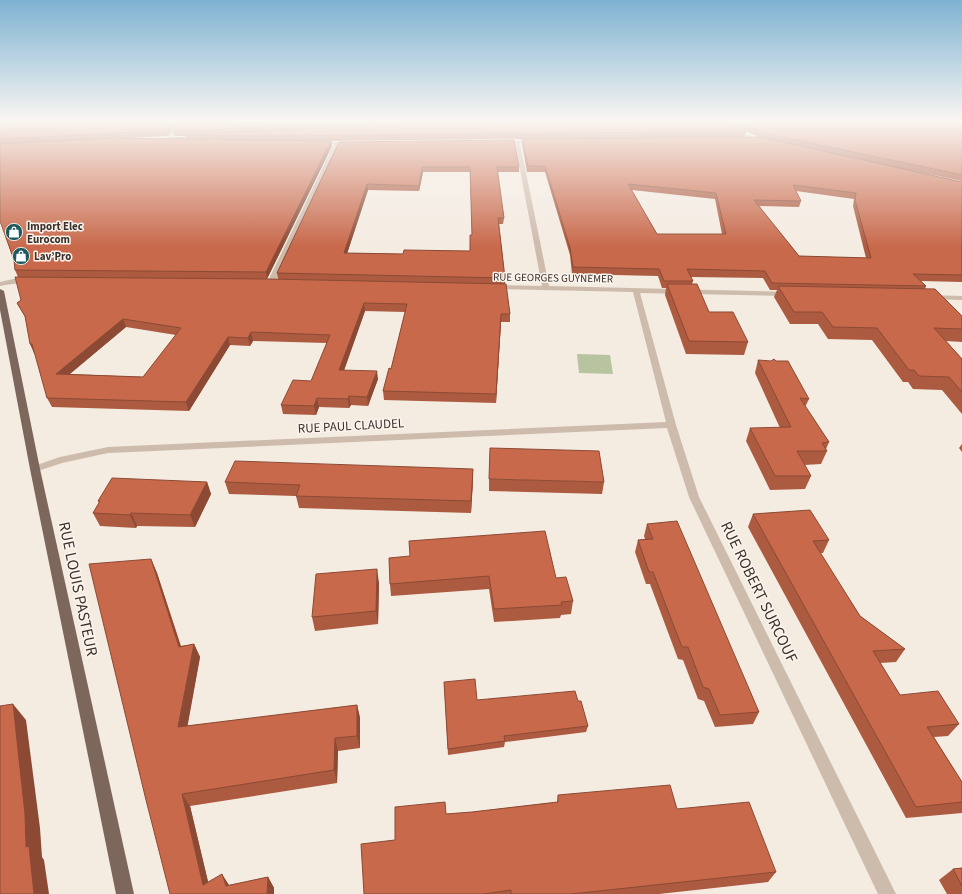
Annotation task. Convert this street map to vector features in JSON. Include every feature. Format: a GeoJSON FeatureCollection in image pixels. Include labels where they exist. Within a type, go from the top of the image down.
{"type":"FeatureCollection","features":[{"type":"Feature","properties":{"kind":"main road","name":"RUE LOUIS PASTEUR"},"geometry":{"type":"LineString","coordinates":[[0,291],[35,469],[126,894]]}},
{"type":"Feature","properties":{"kind":"street"},"geometry":{"type":"LineString","coordinates":[[271,283],[327,164]]}},
{"type":"Feature","properties":{"kind":"street"},"geometry":{"type":"LineString","coordinates":[[521,164],[546,288]]}},
{"type":"Feature","properties":{"kind":"street"},"geometry":{"type":"LineString","coordinates":[[0,284],[13,281],[35,281]]}},
{"type":"Feature","properties":{"kind":"street","name":"RUE GEORGES GUYNEMER"},"geometry":{"type":"LineString","coordinates":[[483,287],[795,294]]}},
{"type":"Feature","properties":{"kind":"street","name":"RUE ROBERT SURCOUF"},"geometry":{"type":"LineString","coordinates":[[636,290],[671,425],[694,497],[887,894]]}},
{"type":"Feature","properties":{"kind":"street"},"geometry":{"type":"LineString","coordinates":[[922,297],[962,298]]}},
{"type":"Feature","properties":{"kind":"street","name":"RUE PAUL CLAUDEL"},"geometry":{"type":"LineString","coordinates":[[35,469],[60,460],[108,450],[671,425]]}},
{"type":"Feature","properties":{"kind":"green space"},"geometry":{"type":"Polygon","coordinates":[[[577,354],[610,355],[613,374],[579,373],[577,354]]]}},
{"type":"Feature","properties":{"kind":"building"},"geometry":{"type":"Polygon","coordinates":[[[0,164],[320,164],[266,272],[15,270],[14,260],[0,221],[0,164]]]}},
{"type":"Feature","properties":{"kind":"building"},"geometry":{"type":"Polygon","coordinates":[[[329,164],[518,164],[519,167],[497,167],[504,218],[498,218],[505,278],[277,273],[329,164]],[[422,167],[419,186],[367,184],[344,253],[403,254],[404,250],[470,251],[470,235],[472,235],[470,167],[422,167]]]}},
{"type":"Feature","properties":{"kind":"building"},"geometry":{"type":"Polygon","coordinates":[[[527,164],[880,164],[962,182],[962,275],[913,274],[926,286],[772,283],[765,271],[687,269],[693,281],[664,281],[659,269],[573,267],[570,248],[545,166],[528,166],[527,164]],[[628,184],[657,234],[726,234],[716,193],[628,184]],[[793,185],[801,201],[754,200],[799,256],[871,258],[855,200],[856,193],[793,185]]]}},
{"type":"Feature","properties":{"kind":"building"},"geometry":{"type":"Polygon","coordinates":[[[909,164],[962,164],[962,175],[909,164]]]}},
{"type":"Feature","properties":{"kind":"building"},"geometry":{"type":"Polygon","coordinates":[[[15,277],[269,279],[506,284],[510,314],[501,314],[496,394],[383,391],[389,368],[391,369],[407,304],[364,303],[339,370],[377,371],[367,397],[349,396],[348,399],[317,398],[314,406],[281,405],[293,380],[311,381],[330,335],[251,332],[248,338],[228,337],[186,402],[47,398],[32,344],[30,344],[25,316],[17,303],[21,300],[15,277]],[[123,319],[56,374],[143,377],[181,328],[123,319]]]}},
{"type":"Feature","properties":{"kind":"building"},"geometry":{"type":"Polygon","coordinates":[[[667,284],[697,284],[709,312],[733,312],[748,342],[689,341],[667,284]]]}},
{"type":"Feature","properties":{"kind":"building"},"geometry":{"type":"Polygon","coordinates":[[[778,286],[935,289],[962,316],[962,329],[934,328],[962,359],[962,392],[949,377],[919,376],[914,370],[909,370],[877,328],[833,327],[822,312],[794,312],[778,286]]]}},
{"type":"Feature","properties":{"kind":"building"},"geometry":{"type":"Polygon","coordinates":[[[774,359],[776,361],[788,361],[809,399],[800,398],[829,442],[822,443],[827,451],[797,451],[811,476],[775,476],[750,428],[791,427],[758,360],[771,361],[774,359]]]}},
{"type":"Feature","properties":{"kind":"building"},"geometry":{"type":"Polygon","coordinates":[[[490,448],[599,451],[604,482],[489,479],[490,448]]]}},
{"type":"Feature","properties":{"kind":"building"},"geometry":{"type":"Polygon","coordinates":[[[235,461],[473,469],[471,501],[296,496],[300,485],[225,482],[235,461]]]}},
{"type":"Feature","properties":{"kind":"building"},"geometry":{"type":"Polygon","coordinates":[[[112,478],[207,482],[190,515],[131,513],[130,515],[93,513],[100,501],[98,501],[112,478]]]}},
{"type":"Feature","properties":{"kind":"building"},"geometry":{"type":"Polygon","coordinates":[[[810,510],[829,540],[813,541],[860,616],[905,649],[873,651],[900,695],[938,691],[959,724],[927,727],[962,782],[962,802],[916,807],[753,514],[810,510]]]}},
{"type":"Feature","properties":{"kind":"building"},"geometry":{"type":"Polygon","coordinates":[[[677,521],[759,712],[720,715],[709,689],[703,687],[688,647],[682,647],[653,572],[649,572],[638,540],[653,539],[647,524],[677,521]]]}},
{"type":"Feature","properties":{"kind":"building"},"geometry":{"type":"Polygon","coordinates":[[[545,531],[556,578],[566,577],[573,601],[561,602],[562,605],[494,609],[489,576],[390,584],[389,558],[410,556],[409,541],[545,531]]]}},
{"type":"Feature","properties":{"kind":"building"},"geometry":{"type":"Polygon","coordinates":[[[151,559],[179,647],[194,644],[178,727],[357,705],[357,736],[335,738],[334,770],[182,794],[203,885],[222,874],[226,886],[268,877],[267,894],[170,894],[89,564],[151,559]]]}},
{"type":"Feature","properties":{"kind":"building"},"geometry":{"type":"Polygon","coordinates":[[[377,569],[376,611],[312,617],[316,574],[377,569]]]}},
{"type":"Feature","properties":{"kind":"building"},"geometry":{"type":"Polygon","coordinates":[[[475,679],[477,700],[575,691],[578,701],[581,701],[588,726],[504,736],[505,741],[448,749],[444,682],[475,679]]]}},
{"type":"Feature","properties":{"kind":"building"},"geometry":{"type":"Polygon","coordinates":[[[13,704],[25,814],[26,847],[29,846],[34,894],[0,894],[0,706],[13,704]]]}},
{"type":"Feature","properties":{"kind":"building"},"geometry":{"type":"Polygon","coordinates":[[[670,785],[677,809],[749,802],[776,872],[571,894],[511,894],[511,890],[484,894],[364,894],[361,844],[395,840],[395,807],[445,802],[446,814],[472,812],[558,802],[558,795],[670,785]]]}},
{"type":"Feature","properties":{"kind":"building"},"geometry":{"type":"Polygon","coordinates":[[[962,868],[962,886],[953,869],[962,868]]]}},
{"type":"Feature","properties":{"kind":"place","name":"Import Elec Eurocom"},"geometry":{"type":"Point","coordinates":[14,232]}},
{"type":"Feature","properties":{"kind":"place","name":"Lav’Pro"},"geometry":{"type":"Point","coordinates":[21,256]}}]}
